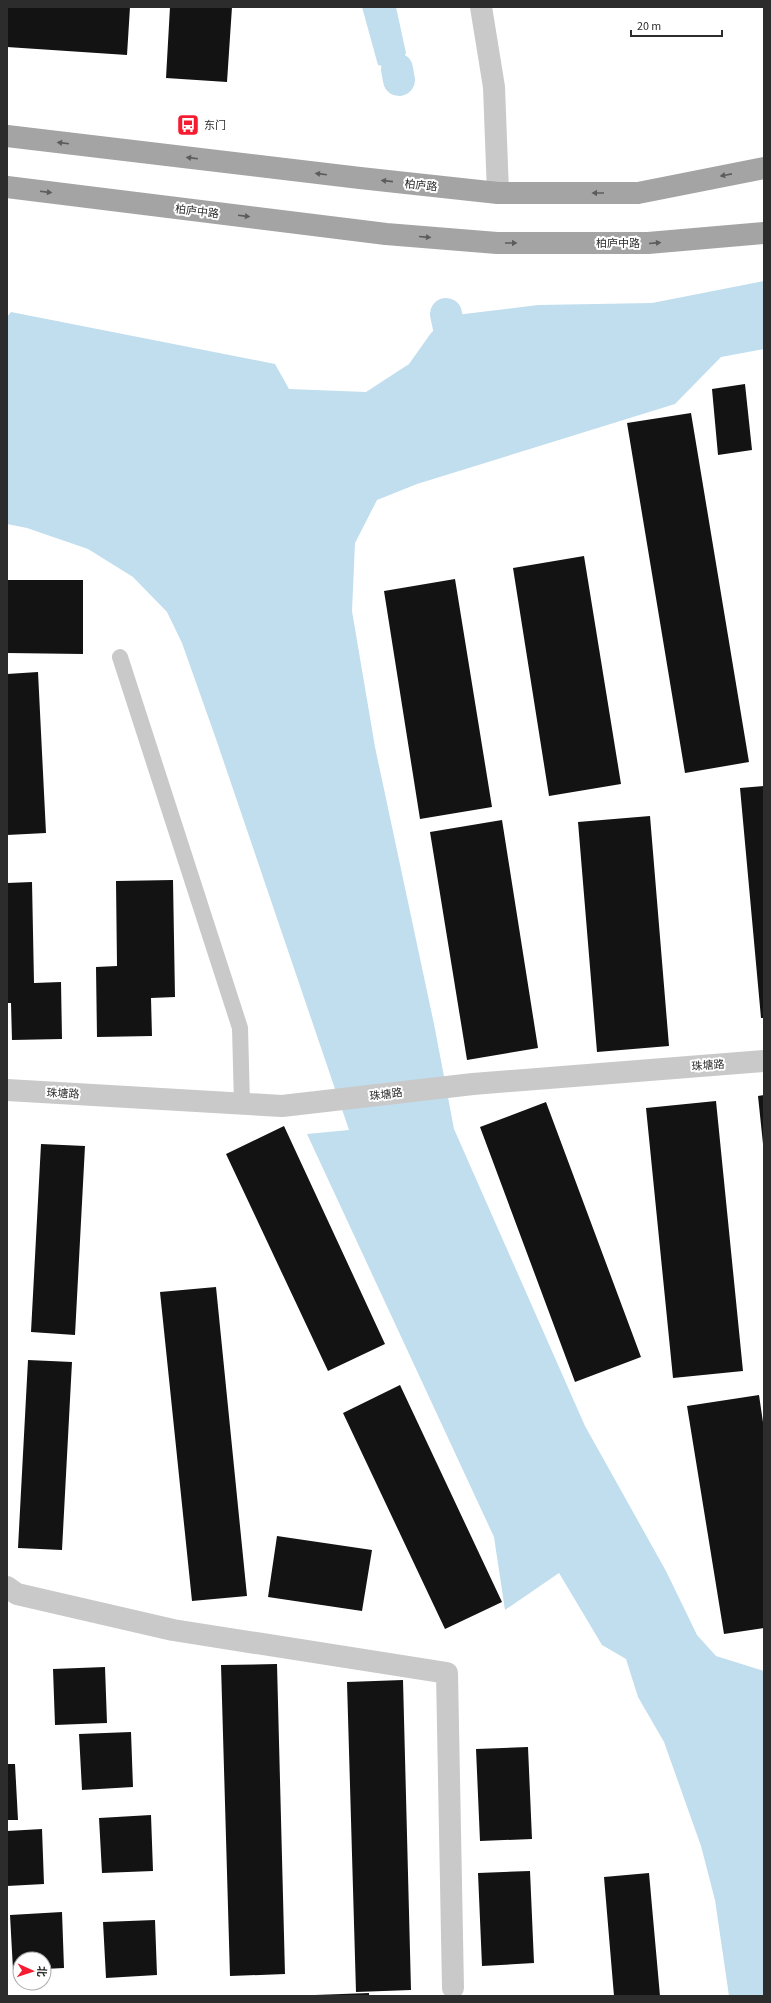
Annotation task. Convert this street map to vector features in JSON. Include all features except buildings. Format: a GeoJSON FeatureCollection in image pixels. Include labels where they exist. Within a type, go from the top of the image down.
{"type":"FeatureCollection","features":[{"type":"Feature","properties":{"kind":"main road","name":"柏庐路"},"geometry":{"type":"LineString","coordinates":[[7,136],[490,192]]}},
{"type":"Feature","properties":{"kind":"main road"},"geometry":{"type":"LineString","coordinates":[[490,192],[638,193],[764,168]]}},
{"type":"Feature","properties":{"kind":"main road","name":"柏庐中路"},"geometry":{"type":"LineString","coordinates":[[7,187],[386,234],[496,243],[648,243],[764,233]]}},
{"type":"Feature","properties":{"kind":"street"},"geometry":{"type":"LineString","coordinates":[[480,7],[494,87],[490,192]]}},
{"type":"Feature","properties":{"kind":"street","name":"珠塘路"},"geometry":{"type":"LineString","coordinates":[[7,1090],[282,1106],[473,1084],[764,1061]]}},
{"type":"Feature","properties":{"kind":"street"},"geometry":{"type":"LineString","coordinates":[[7,1587],[17,1594],[172,1630],[447,1673],[453,1988]]}},
{"type":"Feature","properties":{"kind":"lane"},"geometry":{"type":"LineString","coordinates":[[120,657],[240,1028],[242,1104]]}},
{"type":"Feature","properties":{"kind":"water"},"geometry":{"type":"Polygon","coordinates":[[[362,7],[396,7],[406,53],[397,69],[378,65],[362,7]]]}},
{"type":"Feature","properties":{"kind":"water"},"geometry":{"type":"Polygon","coordinates":[[[764,281],[764,349],[721,357],[675,404],[417,484],[377,500],[355,543],[352,611],[375,747],[434,1024],[454,1129],[585,1426],[666,1571],[697,1635],[716,1656],[764,1671],[764,1996],[729,1996],[715,1900],[701,1846],[664,1742],[638,1697],[626,1659],[602,1645],[559,1573],[505,1610],[494,1537],[307,1134],[349,1130],[216,739],[182,643],[167,612],[133,577],[88,549],[27,528],[7,524],[7,317],[11,312],[275,364],[289,389],[366,392],[409,364],[431,333],[447,318],[464,314],[538,305],[652,303],[764,281]]]}},
{"type":"Feature","properties":{"kind":"waterway"},"geometry":{"type":"LineString","coordinates":[[397,69],[399,80]]}},
{"type":"Feature","properties":{"kind":"waterway"},"geometry":{"type":"LineString","coordinates":[[446,314],[456,362]]}},
{"type":"Feature","properties":{"kind":"place","name":"东门"},"geometry":{"type":"Point","coordinates":[188,125]}}]}
